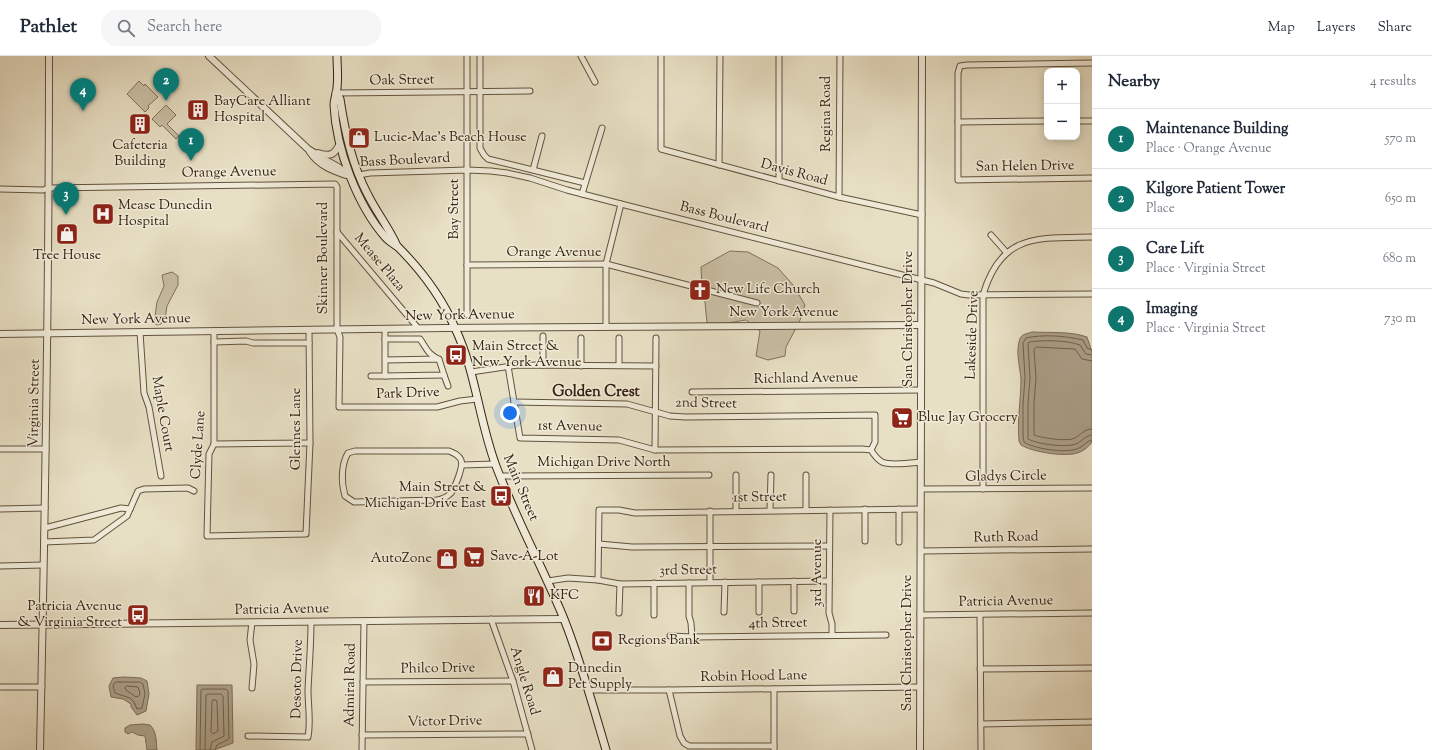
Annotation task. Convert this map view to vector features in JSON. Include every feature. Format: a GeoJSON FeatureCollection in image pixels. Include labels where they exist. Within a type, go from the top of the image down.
{"type":"FeatureCollection","features":[{"type":"Feature","properties":{"kind":"main road"},"geometry":{"type":"LineString","coordinates":[[337,56],[336,94],[334,102],[340,143],[350,176]]}},
{"type":"Feature","properties":{"kind":"main road"},"geometry":{"type":"LineString","coordinates":[[336,94],[340,99],[347,138],[359,175]]}},
{"type":"Feature","properties":{"kind":"main road","name":"Main Street"},"geometry":{"type":"LineString","coordinates":[[359,175],[368,196],[384,224],[393,236],[397,246]]}},
{"type":"Feature","properties":{"kind":"main road","name":"Main Street"},"geometry":{"type":"LineString","coordinates":[[350,176],[358,195],[379,228],[387,239],[397,246],[425,278],[438,297],[455,328],[471,372],[487,440],[495,464],[564,619],[606,750]]}},
{"type":"Feature","properties":{"kind":"street","name":"Virginia Street"},"geometry":{"type":"LineString","coordinates":[[40,750],[48,334],[49,56]]}},
{"type":"Feature","properties":{"kind":"street"},"geometry":{"type":"LineString","coordinates":[[209,56],[308,148],[350,176]]}},
{"type":"Feature","properties":{"kind":"street","name":"Bay Street"},"geometry":{"type":"LineString","coordinates":[[467,56],[468,315]]}},
{"type":"Feature","properties":{"kind":"street"},"geometry":{"type":"LineString","coordinates":[[480,56],[480,148],[484,155],[488,159],[585,183]]}},
{"type":"Feature","properties":{"kind":"street"},"geometry":{"type":"LineString","coordinates":[[581,56],[596,82]]}},
{"type":"Feature","properties":{"kind":"street","name":"Davis Road"},"geometry":{"type":"LineString","coordinates":[[661,56],[661,149],[839,197],[922,215]]}},
{"type":"Feature","properties":{"kind":"street"},"geometry":{"type":"LineString","coordinates":[[718,165],[720,56]]}},
{"type":"Feature","properties":{"kind":"street"},"geometry":{"type":"LineString","coordinates":[[779,56],[779,181]]}},
{"type":"Feature","properties":{"kind":"street","name":"Regina Road"},"geometry":{"type":"LineString","coordinates":[[839,197],[840,56]]}},
{"type":"Feature","properties":{"kind":"street","name":"San Christopher Drive"},"geometry":{"type":"LineString","coordinates":[[920,750],[922,56]]}},
{"type":"Feature","properties":{"kind":"street"},"geometry":{"type":"LineString","coordinates":[[1044,121],[958,122],[958,73],[960,66],[1092,63]]}},
{"type":"Feature","properties":{"kind":"street","name":"Oak Street"},"geometry":{"type":"LineString","coordinates":[[336,94],[530,91]]}},
{"type":"Feature","properties":{"kind":"street"},"geometry":{"type":"LineString","coordinates":[[1080,121],[1092,121]]}},
{"type":"Feature","properties":{"kind":"street","name":"San Helen Drive"},"geometry":{"type":"LineString","coordinates":[[958,122],[958,180],[1092,178]]}},
{"type":"Feature","properties":{"kind":"street"},"geometry":{"type":"LineString","coordinates":[[582,194],[602,128]]}},
{"type":"Feature","properties":{"kind":"street"},"geometry":{"type":"LineString","coordinates":[[533,170],[542,136]]}},
{"type":"Feature","properties":{"kind":"street"},"geometry":{"type":"LineString","coordinates":[[308,148],[326,156],[335,153],[340,143]]}},
{"type":"Feature","properties":{"kind":"street","name":"Bass Boulevard"},"geometry":{"type":"LineString","coordinates":[[350,176],[370,173],[467,170],[507,173],[530,178],[582,194],[934,283],[961,294],[1092,294]]}},
{"type":"Feature","properties":{"kind":"street","name":"Orange Avenue"},"geometry":{"type":"LineString","coordinates":[[0,190],[334,184],[337,187]]}},
{"type":"Feature","properties":{"kind":"street","name":"Skinner Boulevard"},"geometry":{"type":"LineString","coordinates":[[337,187],[337,329],[340,336],[339,407]]}},
{"type":"Feature","properties":{"kind":"street"},"geometry":{"type":"LineString","coordinates":[[606,326],[606,264],[621,204]]}},
{"type":"Feature","properties":{"kind":"street","name":"Mease Plaza"},"geometry":{"type":"LineString","coordinates":[[337,232],[418,328]]}},
{"type":"Feature","properties":{"kind":"street"},"geometry":{"type":"LineString","coordinates":[[991,235],[1007,253]]}},
{"type":"Feature","properties":{"kind":"street","name":"Lakeside Drive"},"geometry":{"type":"LineString","coordinates":[[983,489],[984,295],[992,271],[1007,253],[1025,242],[1036,239],[1092,237]]}},
{"type":"Feature","properties":{"kind":"street","name":"Orange Avenue"},"geometry":{"type":"LineString","coordinates":[[467,265],[606,264],[757,303]]}},
{"type":"Feature","properties":{"kind":"street","name":"New York Avenue"},"geometry":{"type":"LineString","coordinates":[[0,334],[606,326],[921,325]]}},
{"type":"Feature","properties":{"kind":"street"},"geometry":{"type":"LineString","coordinates":[[385,329],[385,376]]}},
{"type":"Feature","properties":{"kind":"street","name":"Glennes Lane"},"geometry":{"type":"LineString","coordinates":[[207,536],[306,534],[310,443],[309,330]]}},
{"type":"Feature","properties":{"kind":"street","name":"Clyde Lane"},"geometry":{"type":"LineString","coordinates":[[207,536],[209,454],[214,444],[214,331]]}},
{"type":"Feature","properties":{"kind":"street","name":"Maple Court"},"geometry":{"type":"LineString","coordinates":[[140,332],[144,393],[149,408],[161,476]]}},
{"type":"Feature","properties":{"kind":"street"},"geometry":{"type":"LineString","coordinates":[[543,336],[543,365]]}},
{"type":"Feature","properties":{"kind":"street"},"geometry":{"type":"LineString","coordinates":[[581,338],[581,366]]}},
{"type":"Feature","properties":{"kind":"street"},"geometry":{"type":"LineString","coordinates":[[619,338],[619,366]]}},
{"type":"Feature","properties":{"kind":"street"},"geometry":{"type":"LineString","coordinates":[[656,338],[655,450],[854,449],[871,450],[882,462],[921,462]]}},
{"type":"Feature","properties":{"kind":"street"},"geometry":{"type":"LineString","coordinates":[[385,340],[420,339],[425,349],[441,362],[448,386]]}},
{"type":"Feature","properties":{"kind":"street"},"geometry":{"type":"LineString","coordinates":[[214,342],[246,341],[253,344],[309,343]]}},
{"type":"Feature","properties":{"kind":"street"},"geometry":{"type":"LineString","coordinates":[[385,360],[439,359]]}},
{"type":"Feature","properties":{"kind":"street"},"geometry":{"type":"LineString","coordinates":[[471,372],[518,364],[656,366]]}},
{"type":"Feature","properties":{"kind":"street","name":"1st Avenue"},"geometry":{"type":"LineString","coordinates":[[508,366],[520,438],[619,440],[655,450]]}},
{"type":"Feature","properties":{"kind":"street"},"geometry":{"type":"LineString","coordinates":[[371,376],[444,375]]}},
{"type":"Feature","properties":{"kind":"street","name":"Richland Avenue"},"geometry":{"type":"LineString","coordinates":[[692,392],[920,390]]}},
{"type":"Feature","properties":{"kind":"street","name":"Park Drive"},"geometry":{"type":"LineString","coordinates":[[339,407],[436,407],[460,401],[477,399]]}},
{"type":"Feature","properties":{"kind":"street","name":"2nd Street"},"geometry":{"type":"LineString","coordinates":[[514,402],[627,404],[670,416],[875,415],[875,442],[871,450]]}},
{"type":"Feature","properties":{"kind":"street"},"geometry":{"type":"LineString","coordinates":[[214,444],[310,443]]}},
{"type":"Feature","properties":{"kind":"street"},"geometry":{"type":"LineString","coordinates":[[0,449],[46,449]]}},
{"type":"Feature","properties":{"kind":"street"},"geometry":{"type":"LineString","coordinates":[[355,451],[449,451],[457,454],[461,459],[462,464],[454,488],[445,498],[438,500],[354,502],[345,496],[343,489],[343,469],[345,458],[348,453],[355,451]]}},
{"type":"Feature","properties":{"kind":"street"},"geometry":{"type":"LineString","coordinates":[[462,464],[495,464]]}},
{"type":"Feature","properties":{"kind":"street","name":"Michigan Drive North"},"geometry":{"type":"LineString","coordinates":[[500,476],[709,475]]}},
{"type":"Feature","properties":{"kind":"street"},"geometry":{"type":"LineString","coordinates":[[736,475],[736,511]]}},
{"type":"Feature","properties":{"kind":"street"},"geometry":{"type":"LineString","coordinates":[[770,510],[771,475]]}},
{"type":"Feature","properties":{"kind":"street"},"geometry":{"type":"LineString","coordinates":[[806,475],[806,510]]}},
{"type":"Feature","properties":{"kind":"street"},"geometry":{"type":"LineString","coordinates":[[44,542],[94,540],[127,516],[138,491],[144,489],[188,488],[194,491]]}},
{"type":"Feature","properties":{"kind":"street","name":"Gladys Circle"},"geometry":{"type":"LineString","coordinates":[[921,489],[1092,488]]}},
{"type":"Feature","properties":{"kind":"street"},"geometry":{"type":"LineString","coordinates":[[0,509],[45,508]]}},
{"type":"Feature","properties":{"kind":"street"},"geometry":{"type":"LineString","coordinates":[[45,528],[121,508],[130,509]]}},
{"type":"Feature","properties":{"kind":"street"},"geometry":{"type":"LineString","coordinates":[[865,509],[865,541]]}},
{"type":"Feature","properties":{"kind":"street"},"geometry":{"type":"LineString","coordinates":[[899,509],[899,542]]}},
{"type":"Feature","properties":{"kind":"street","name":"1st Street"},"geometry":{"type":"LineString","coordinates":[[599,544],[599,510],[635,512],[921,509]]}},
{"type":"Feature","properties":{"kind":"street","name":"3rd Avenue"},"geometry":{"type":"LineString","coordinates":[[830,510],[829,613],[832,624],[832,635]]}},
{"type":"Feature","properties":{"kind":"street"},"geometry":{"type":"LineString","coordinates":[[710,511],[710,582]]}},
{"type":"Feature","properties":{"kind":"street"},"geometry":{"type":"LineString","coordinates":[[598,580],[599,544],[632,547],[829,546]]}},
{"type":"Feature","properties":{"kind":"street","name":"Ruth Road"},"geometry":{"type":"LineString","coordinates":[[921,551],[1092,549]]}},
{"type":"Feature","properties":{"kind":"street"},"geometry":{"type":"LineString","coordinates":[[0,566],[43,565]]}},
{"type":"Feature","properties":{"kind":"street","name":"3rd Street"},"geometry":{"type":"LineString","coordinates":[[548,581],[568,578],[598,580],[620,584],[829,581]]}},
{"type":"Feature","properties":{"kind":"street"},"geometry":{"type":"LineString","coordinates":[[724,612],[725,582]]}},
{"type":"Feature","properties":{"kind":"street"},"geometry":{"type":"LineString","coordinates":[[759,582],[759,612]]}},
{"type":"Feature","properties":{"kind":"street"},"geometry":{"type":"LineString","coordinates":[[794,582],[794,612]]}},
{"type":"Feature","properties":{"kind":"street"},"geometry":{"type":"LineString","coordinates":[[654,583],[654,615]]}},
{"type":"Feature","properties":{"kind":"street"},"geometry":{"type":"LineString","coordinates":[[689,583],[692,637]]}},
{"type":"Feature","properties":{"kind":"street"},"geometry":{"type":"LineString","coordinates":[[619,613],[620,584]]}},
{"type":"Feature","properties":{"kind":"street","name":"Patricia Avenue"},"geometry":{"type":"LineString","coordinates":[[920,615],[1092,613]]}},
{"type":"Feature","properties":{"kind":"street"},"geometry":{"type":"LineString","coordinates":[[980,615],[981,750]]}},
{"type":"Feature","properties":{"kind":"street","name":"Angle Road"},"geometry":{"type":"LineString","coordinates":[[492,619],[513,680],[532,750]]}},
{"type":"Feature","properties":{"kind":"street","name":"Patricia Avenue"},"geometry":{"type":"LineString","coordinates":[[0,625],[564,619]]}},
{"type":"Feature","properties":{"kind":"street","name":"Admiral Road"},"geometry":{"type":"LineString","coordinates":[[362,750],[364,621]]}},
{"type":"Feature","properties":{"kind":"street"},"geometry":{"type":"LineString","coordinates":[[252,622],[250,640],[254,664],[252,688]]}},
{"type":"Feature","properties":{"kind":"street","name":"Desoto Drive"},"geometry":{"type":"LineString","coordinates":[[248,736],[308,737],[310,726],[308,694],[311,622]]}},
{"type":"Feature","properties":{"kind":"street","name":"4th Street"},"geometry":{"type":"LineString","coordinates":[[670,636],[886,635]]}},
{"type":"Feature","properties":{"kind":"street"},"geometry":{"type":"LineString","coordinates":[[980,669],[1092,668]]}},
{"type":"Feature","properties":{"kind":"street","name":"Philco Drive"},"geometry":{"type":"LineString","coordinates":[[363,682],[513,680]]}},
{"type":"Feature","properties":{"kind":"street"},"geometry":{"type":"LineString","coordinates":[[0,688],[42,687]]}},
{"type":"Feature","properties":{"kind":"street","name":"Robin Hood Lane"},"geometry":{"type":"LineString","coordinates":[[588,690],[920,687]]}},
{"type":"Feature","properties":{"kind":"street"},"geometry":{"type":"LineString","coordinates":[[669,690],[680,736],[689,746],[774,748],[774,689]]}},
{"type":"Feature","properties":{"kind":"street"},"geometry":{"type":"LineString","coordinates":[[981,724],[1092,722]]}},
{"type":"Feature","properties":{"kind":"street","name":"Victor Drive"},"geometry":{"type":"LineString","coordinates":[[362,735],[528,734]]}},
{"type":"Feature","properties":{"kind":"shaded area"},"geometry":{"type":"Polygon","coordinates":[[[139,81],[144,86],[145,84],[158,97],[148,106],[149,108],[145,112],[127,94],[139,81]]]}},
{"type":"Feature","properties":{"kind":"shaded area"},"geometry":{"type":"Polygon","coordinates":[[[166,105],[176,115],[167,124],[179,136],[176,139],[162,125],[160,127],[152,119],[166,105]]]}},
{"type":"Feature","properties":{"kind":"shaded area"},"geometry":{"type":"Polygon","coordinates":[[[730,251],[748,252],[778,268],[793,285],[805,305],[799,323],[750,323],[746,320],[728,323],[707,323],[704,292],[759,306],[760,302],[702,287],[701,267],[730,251]]]}},
{"type":"Feature","properties":{"kind":"shaded area"},"geometry":{"type":"Polygon","coordinates":[[[172,272],[178,276],[178,285],[167,306],[165,319],[161,324],[157,325],[154,323],[157,302],[164,286],[162,275],[172,272]]]}},
{"type":"Feature","properties":{"kind":"shaded area"},"geometry":{"type":"Polygon","coordinates":[[[756,328],[796,328],[786,347],[785,356],[768,360],[756,356],[760,331],[756,328]]]}},
{"type":"Feature","properties":{"kind":"water"},"geometry":{"type":"Polygon","coordinates":[[[1032,332],[1067,333],[1087,337],[1092,352],[1092,442],[1087,448],[1080,452],[1074,454],[1059,454],[1041,452],[1026,448],[1021,445],[1019,441],[1018,425],[1021,379],[1018,347],[1022,336],[1032,332]]]}},
{"type":"Feature","properties":{"kind":"water"},"geometry":{"type":"Polygon","coordinates":[[[113,678],[141,678],[147,681],[149,694],[146,711],[137,715],[131,707],[131,704],[123,699],[111,697],[109,686],[113,678]]]}},
{"type":"Feature","properties":{"kind":"water"},"geometry":{"type":"Polygon","coordinates":[[[197,685],[232,685],[233,743],[214,750],[196,750],[197,685]]]}},
{"type":"Feature","properties":{"kind":"water"},"geometry":{"type":"Polygon","coordinates":[[[130,725],[150,725],[154,731],[157,750],[147,750],[145,736],[132,732],[128,734],[125,732],[125,728],[130,725]]]}},
{"type":"Feature","properties":{"kind":"place","name":"Kilgore Patient Tower"},"geometry":{"type":"Point","coordinates":[166,101]}},
{"type":"Feature","properties":{"kind":"place","name":"BayCare Alliant Hospital"},"geometry":{"type":"Point","coordinates":[198,110]}},
{"type":"Feature","properties":{"kind":"place","name":"Imaging"},"geometry":{"type":"Point","coordinates":[83,111]}},
{"type":"Feature","properties":{"kind":"place","name":"Cafeteria Building"},"geometry":{"type":"Point","coordinates":[140,124]}},
{"type":"Feature","properties":{"kind":"place","name":"Lucie-Mae's Beach House"},"geometry":{"type":"Point","coordinates":[359,138]}},
{"type":"Feature","properties":{"kind":"place","name":"Maintenance Building"},"geometry":{"type":"Point","coordinates":[191,161]}},
{"type":"Feature","properties":{"kind":"place","name":"Mease Dunedin Hospital"},"geometry":{"type":"Point","coordinates":[103,214]}},
{"type":"Feature","properties":{"kind":"place","name":"Care Lift"},"geometry":{"type":"Point","coordinates":[66,215]}},
{"type":"Feature","properties":{"kind":"place","name":"Tree House"},"geometry":{"type":"Point","coordinates":[67,234]}},
{"type":"Feature","properties":{"kind":"place","name":"New Life Church"},"geometry":{"type":"Point","coordinates":[700,290]}},
{"type":"Feature","properties":{"kind":"place","name":"Main Street & New York Avenue"},"geometry":{"type":"Point","coordinates":[456,355]}},
{"type":"Feature","properties":{"kind":"place","name":"Blue Jay Grocery"},"geometry":{"type":"Point","coordinates":[902,418]}},
{"type":"Feature","properties":{"kind":"place","name":"Main Street & Michigan Drive East"},"geometry":{"type":"Point","coordinates":[501,496]}},
{"type":"Feature","properties":{"kind":"place","name":"Save-A-Lot"},"geometry":{"type":"Point","coordinates":[474,557]}},
{"type":"Feature","properties":{"kind":"place","name":"AutoZone"},"geometry":{"type":"Point","coordinates":[447,559]}},
{"type":"Feature","properties":{"kind":"place","name":"KFC"},"geometry":{"type":"Point","coordinates":[534,596]}},
{"type":"Feature","properties":{"kind":"place","name":"Patricia Avenue & Virginia Street"},"geometry":{"type":"Point","coordinates":[138,615]}},
{"type":"Feature","properties":{"kind":"place","name":"Regions Bank"},"geometry":{"type":"Point","coordinates":[602,641]}},
{"type":"Feature","properties":{"kind":"place","name":"Dunedin Pet Supply"},"geometry":{"type":"Point","coordinates":[553,677]}},
{"type":"Feature","properties":{"kind":"district","name":"Golden Crest"},"geometry":{"type":"Point","coordinates":[596,392]}}]}
